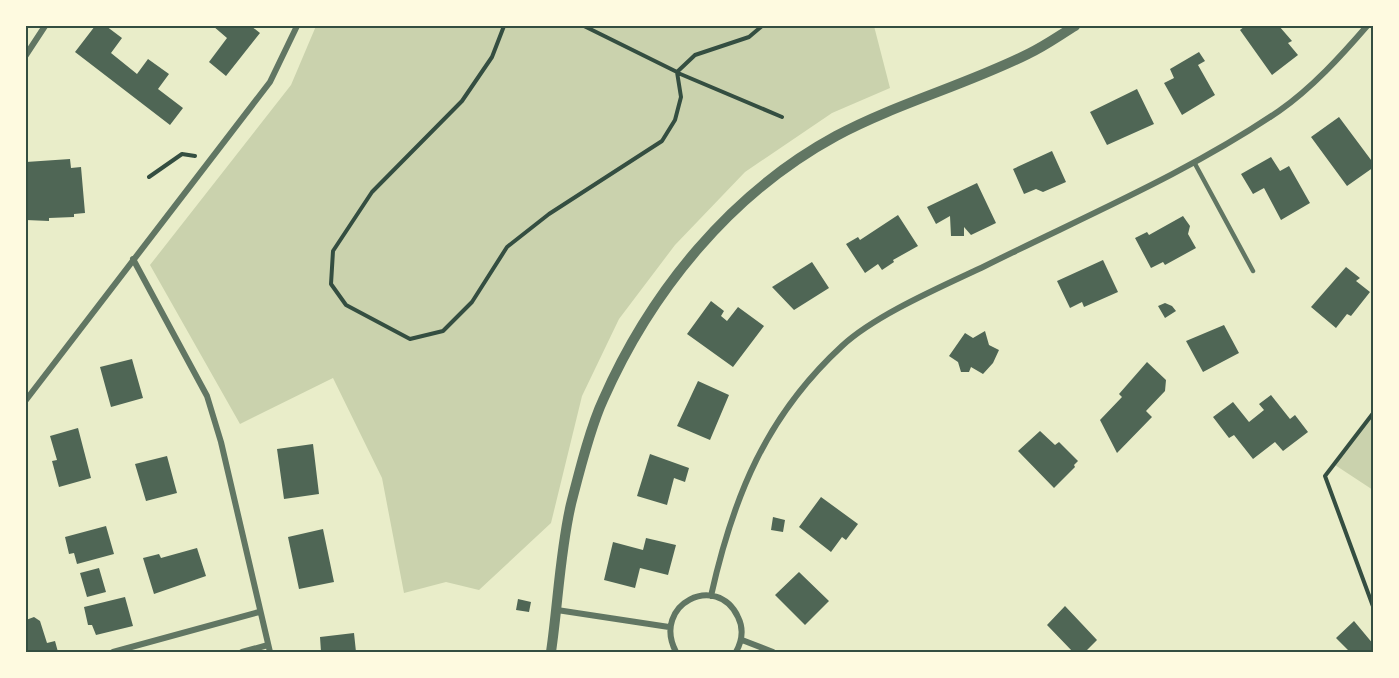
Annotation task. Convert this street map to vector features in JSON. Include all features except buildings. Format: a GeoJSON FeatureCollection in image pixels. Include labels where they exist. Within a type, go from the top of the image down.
{"type":"FeatureCollection","features":[{"type":"Feature","properties":{"kind":"street"},"geometry":{"type":"LineString","coordinates":[[26,55],[45,26]]}},
{"type":"Feature","properties":{"kind":"street"},"geometry":{"type":"LineString","coordinates":[[26,400],[270,82],[297,26]]}},
{"type":"Feature","properties":{"kind":"street"},"geometry":{"type":"LineString","coordinates":[[551,652],[571,505],[602,402],[639,327],[687,260],[754,192],[791,164],[836,136],[892,108],[1029,54],[1075,26]]}},
{"type":"Feature","properties":{"kind":"street"},"geometry":{"type":"LineString","coordinates":[[711,596],[730,519],[755,460],[782,415],[843,345],[926,295],[1194,162],[1280,110],[1310,84],[1367,26]]}},
{"type":"Feature","properties":{"kind":"street"},"geometry":{"type":"LineString","coordinates":[[133,259],[207,396],[221,442],[269,649],[242,652]]}},
{"type":"Feature","properties":{"kind":"street"},"geometry":{"type":"LineString","coordinates":[[676,652],[671,643],[669,627],[673,614],[683,603],[696,597],[711,596],[725,601],[735,610],[741,624],[742,640],[736,652]]}},
{"type":"Feature","properties":{"kind":"street"},"geometry":{"type":"LineString","coordinates":[[557,610],[669,627]]}},
{"type":"Feature","properties":{"kind":"street"},"geometry":{"type":"LineString","coordinates":[[113,652],[259,612]]}},
{"type":"Feature","properties":{"kind":"street"},"geometry":{"type":"LineString","coordinates":[[742,640],[773,652]]}},
{"type":"Feature","properties":{"kind":"lane"},"geometry":{"type":"LineString","coordinates":[[1194,162],[1253,271]]}},
{"type":"Feature","properties":{"kind":"path"},"geometry":{"type":"LineString","coordinates":[[504,26],[492,57],[462,101],[372,192],[333,251],[331,284],[346,305],[410,339],[443,331],[472,302],[507,246],[549,214],[662,141],[675,120],[681,97],[677,72]]}},
{"type":"Feature","properties":{"kind":"path"},"geometry":{"type":"LineString","coordinates":[[584,26],[677,72],[782,117]]}},
{"type":"Feature","properties":{"kind":"path"},"geometry":{"type":"LineString","coordinates":[[677,72],[695,55],[749,37],[762,26]]}},
{"type":"Feature","properties":{"kind":"path"},"geometry":{"type":"LineString","coordinates":[[149,177],[182,154],[211,158]]}},
{"type":"Feature","properties":{"kind":"path"},"geometry":{"type":"LineString","coordinates":[[1374,412],[1325,476],[1374,609]]}},
{"type":"Feature","properties":{"kind":"green space"},"geometry":{"type":"Polygon","coordinates":[[[316,26],[874,26],[890,88],[832,113],[745,172],[675,245],[619,319],[582,396],[551,523],[479,590],[446,582],[404,593],[382,478],[333,378],[240,424],[150,265],[291,85],[316,26]]]}},
{"type":"Feature","properties":{"kind":"green space"},"geometry":{"type":"Polygon","coordinates":[[[1373,411],[1373,490],[1335,465],[1373,411]]]}}]}
